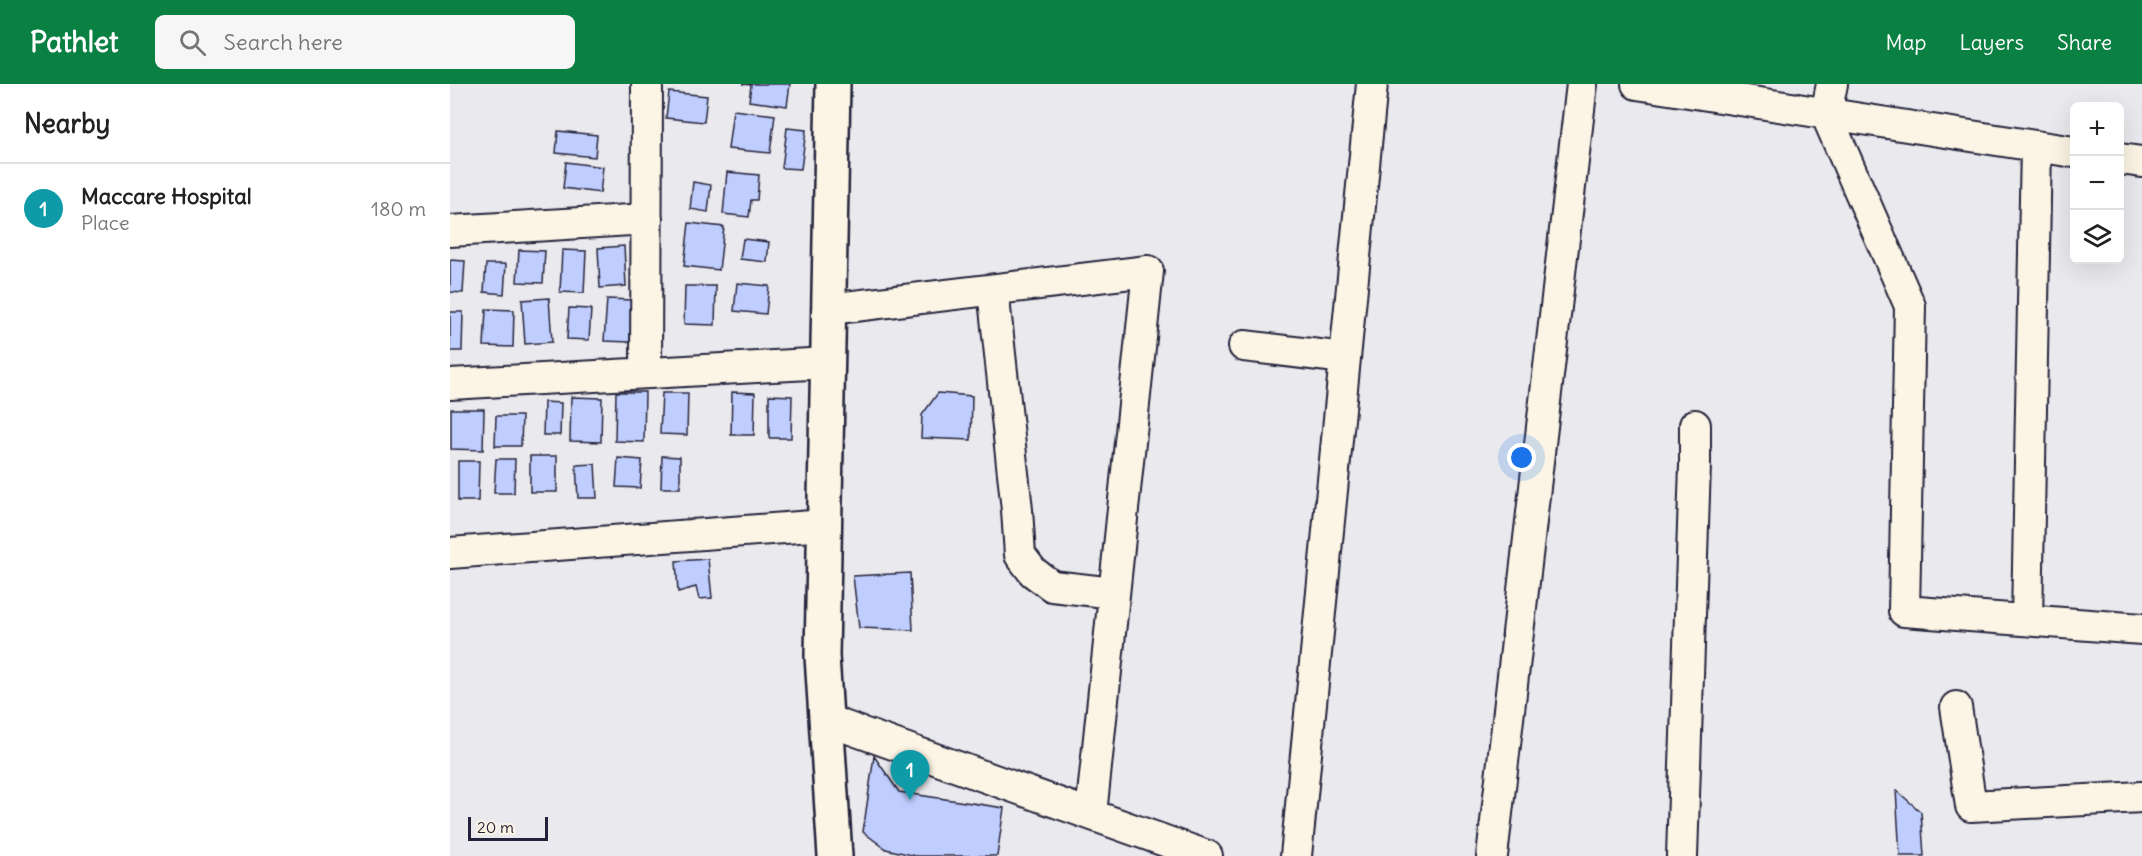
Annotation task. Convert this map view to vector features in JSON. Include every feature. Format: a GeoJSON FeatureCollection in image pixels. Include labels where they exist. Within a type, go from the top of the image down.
{"type":"FeatureCollection","features":[{"type":"Feature","properties":{"kind":"street"},"geometry":{"type":"LineString","coordinates":[[646,374],[647,84]]}},
{"type":"Feature","properties":{"kind":"street"},"geometry":{"type":"LineString","coordinates":[[833,84],[822,656],[835,856]]}},
{"type":"Feature","properties":{"kind":"street"},"geometry":{"type":"LineString","coordinates":[[1296,856],[1372,84]]}},
{"type":"Feature","properties":{"kind":"street"},"geometry":{"type":"LineString","coordinates":[[1492,856],[1582,84]]}},
{"type":"Feature","properties":{"kind":"street"},"geometry":{"type":"LineString","coordinates":[[1636,84],[1674,87],[1826,114],[2070,151]]}},
{"type":"Feature","properties":{"kind":"street"},"geometry":{"type":"LineString","coordinates":[[1832,84],[1826,114],[1910,306],[1904,611],[2142,629]]}},
{"type":"Feature","properties":{"kind":"street"},"geometry":{"type":"LineString","coordinates":[[2027,620],[2036,146]]}},
{"type":"Feature","properties":{"kind":"street"},"geometry":{"type":"LineString","coordinates":[[2124,160],[2142,162]]}},
{"type":"Feature","properties":{"kind":"street"},"geometry":{"type":"LineString","coordinates":[[450,231],[646,219]]}},
{"type":"Feature","properties":{"kind":"street"},"geometry":{"type":"LineString","coordinates":[[829,309],[1148,272],[1091,814]]}},
{"type":"Feature","properties":{"kind":"street"},"geometry":{"type":"LineString","coordinates":[[993,290],[1020,555],[1034,572],[1052,586],[1114,593]]}},
{"type":"Feature","properties":{"kind":"street"},"geometry":{"type":"LineString","coordinates":[[1244,346],[1345,358]]}},
{"type":"Feature","properties":{"kind":"street"},"geometry":{"type":"LineString","coordinates":[[450,384],[828,363]]}},
{"type":"Feature","properties":{"kind":"street"},"geometry":{"type":"LineString","coordinates":[[1682,856],[1695,425]]}},
{"type":"Feature","properties":{"kind":"street"},"geometry":{"type":"LineString","coordinates":[[450,553],[825,525]]}},
{"type":"Feature","properties":{"kind":"street"},"geometry":{"type":"LineString","coordinates":[[1956,707],[1971,806],[2142,797]]}},
{"type":"Feature","properties":{"kind":"street"},"geometry":{"type":"LineString","coordinates":[[826,720],[1207,856]]}},
{"type":"Feature","properties":{"kind":"building"},"geometry":{"type":"Polygon","coordinates":[[[742,84],[790,84],[787,106],[749,101],[751,85],[742,84]]]}},
{"type":"Feature","properties":{"kind":"building"},"geometry":{"type":"Polygon","coordinates":[[[669,92],[707,96],[704,122],[666,118],[669,92]]]}},
{"type":"Feature","properties":{"kind":"building"},"geometry":{"type":"Polygon","coordinates":[[[733,110],[775,115],[770,153],[728,149],[733,110]]]}},
{"type":"Feature","properties":{"kind":"building"},"geometry":{"type":"Polygon","coordinates":[[[787,128],[806,130],[801,169],[782,168],[787,128]]]}},
{"type":"Feature","properties":{"kind":"building"},"geometry":{"type":"Polygon","coordinates":[[[558,131],[597,135],[595,157],[556,153],[558,131]]]}},
{"type":"Feature","properties":{"kind":"building"},"geometry":{"type":"Polygon","coordinates":[[[566,162],[603,167],[600,193],[563,188],[566,162]]]}},
{"type":"Feature","properties":{"kind":"building"},"geometry":{"type":"Polygon","coordinates":[[[727,172],[759,175],[757,200],[751,200],[749,217],[723,214],[727,172]]]}},
{"type":"Feature","properties":{"kind":"building"},"geometry":{"type":"Polygon","coordinates":[[[693,182],[711,185],[708,212],[690,209],[693,182]]]}},
{"type":"Feature","properties":{"kind":"building"},"geometry":{"type":"Polygon","coordinates":[[[689,223],[724,227],[719,270],[684,266],[689,223]]]}},
{"type":"Feature","properties":{"kind":"building"},"geometry":{"type":"Polygon","coordinates":[[[743,239],[769,242],[767,262],[740,259],[743,239]]]}},
{"type":"Feature","properties":{"kind":"building"},"geometry":{"type":"Polygon","coordinates":[[[624,246],[626,286],[600,288],[598,248],[624,246]]]}},
{"type":"Feature","properties":{"kind":"building"},"geometry":{"type":"Polygon","coordinates":[[[519,250],[545,251],[543,283],[517,282],[519,250]]]}},
{"type":"Feature","properties":{"kind":"building"},"geometry":{"type":"Polygon","coordinates":[[[562,250],[586,251],[584,293],[560,292],[562,250]]]}},
{"type":"Feature","properties":{"kind":"building"},"geometry":{"type":"Polygon","coordinates":[[[450,260],[465,261],[463,293],[450,292],[450,260]]]}},
{"type":"Feature","properties":{"kind":"building"},"geometry":{"type":"Polygon","coordinates":[[[486,264],[506,264],[504,294],[484,292],[486,264]]]}},
{"type":"Feature","properties":{"kind":"building"},"geometry":{"type":"Polygon","coordinates":[[[737,283],[769,286],[766,314],[734,311],[737,283]]]}},
{"type":"Feature","properties":{"kind":"building"},"geometry":{"type":"Polygon","coordinates":[[[685,286],[716,286],[715,325],[684,324],[685,286]]]}},
{"type":"Feature","properties":{"kind":"building"},"geometry":{"type":"Polygon","coordinates":[[[549,298],[552,342],[525,344],[522,300],[549,298]]]}},
{"type":"Feature","properties":{"kind":"building"},"geometry":{"type":"Polygon","coordinates":[[[607,299],[632,300],[630,342],[604,341],[607,299]]]}},
{"type":"Feature","properties":{"kind":"building"},"geometry":{"type":"Polygon","coordinates":[[[569,308],[591,309],[589,340],[567,339],[569,308]]]}},
{"type":"Feature","properties":{"kind":"building"},"geometry":{"type":"Polygon","coordinates":[[[486,309],[514,310],[513,347],[484,346],[486,309]]]}},
{"type":"Feature","properties":{"kind":"building"},"geometry":{"type":"Polygon","coordinates":[[[450,312],[463,312],[462,351],[450,351],[450,312]]]}},
{"type":"Feature","properties":{"kind":"building"},"geometry":{"type":"Polygon","coordinates":[[[616,392],[645,392],[644,442],[615,441],[616,392]]]}},
{"type":"Feature","properties":{"kind":"building"},"geometry":{"type":"Polygon","coordinates":[[[732,392],[755,393],[754,435],[731,435],[732,392]]]}},
{"type":"Feature","properties":{"kind":"building"},"geometry":{"type":"Polygon","coordinates":[[[662,393],[688,393],[687,435],[660,434],[662,393]]]}},
{"type":"Feature","properties":{"kind":"building"},"geometry":{"type":"Polygon","coordinates":[[[938,393],[972,396],[971,440],[921,438],[922,415],[938,393]]]}},
{"type":"Feature","properties":{"kind":"building"},"geometry":{"type":"Polygon","coordinates":[[[769,395],[792,396],[791,438],[769,438],[769,395]]]}},
{"type":"Feature","properties":{"kind":"building"},"geometry":{"type":"Polygon","coordinates":[[[571,397],[602,398],[601,442],[570,441],[571,397]]]}},
{"type":"Feature","properties":{"kind":"building"},"geometry":{"type":"Polygon","coordinates":[[[544,402],[561,403],[560,435],[543,435],[544,402]]]}},
{"type":"Feature","properties":{"kind":"building"},"geometry":{"type":"Polygon","coordinates":[[[451,409],[484,409],[483,450],[451,449],[451,409]]]}},
{"type":"Feature","properties":{"kind":"building"},"geometry":{"type":"Polygon","coordinates":[[[496,416],[522,416],[521,446],[495,446],[496,416]]]}},
{"type":"Feature","properties":{"kind":"building"},"geometry":{"type":"Polygon","coordinates":[[[530,456],[557,456],[557,492],[530,492],[530,456]]]}},
{"type":"Feature","properties":{"kind":"building"},"geometry":{"type":"Polygon","coordinates":[[[662,456],[680,457],[680,488],[661,488],[662,456]]]}},
{"type":"Feature","properties":{"kind":"building"},"geometry":{"type":"Polygon","coordinates":[[[618,458],[642,460],[640,488],[616,487],[618,458]]]}},
{"type":"Feature","properties":{"kind":"building"},"geometry":{"type":"Polygon","coordinates":[[[496,459],[515,459],[514,493],[494,493],[496,459]]]}},
{"type":"Feature","properties":{"kind":"building"},"geometry":{"type":"Polygon","coordinates":[[[458,461],[479,461],[478,501],[458,501],[458,461]]]}},
{"type":"Feature","properties":{"kind":"building"},"geometry":{"type":"Polygon","coordinates":[[[595,464],[597,498],[578,498],[576,465],[595,464]]]}},
{"type":"Feature","properties":{"kind":"building"},"geometry":{"type":"Polygon","coordinates":[[[708,559],[712,598],[699,599],[696,587],[678,592],[676,561],[708,559]]]}},
{"type":"Feature","properties":{"kind":"building"},"geometry":{"type":"Polygon","coordinates":[[[910,573],[913,630],[859,628],[853,576],[910,573]]]}},
{"type":"Feature","properties":{"kind":"building"},"geometry":{"type":"Polygon","coordinates":[[[874,756],[899,792],[1004,808],[997,856],[916,856],[886,849],[863,832],[874,756]]]}},
{"type":"Feature","properties":{"kind":"building"},"geometry":{"type":"Polygon","coordinates":[[[1896,790],[1921,812],[1924,856],[1900,856],[1896,790]]]}},
{"type":"Feature","properties":{"kind":"place","name":"Maccare Hospital"},"geometry":{"type":"Point","coordinates":[910,800]}}]}
